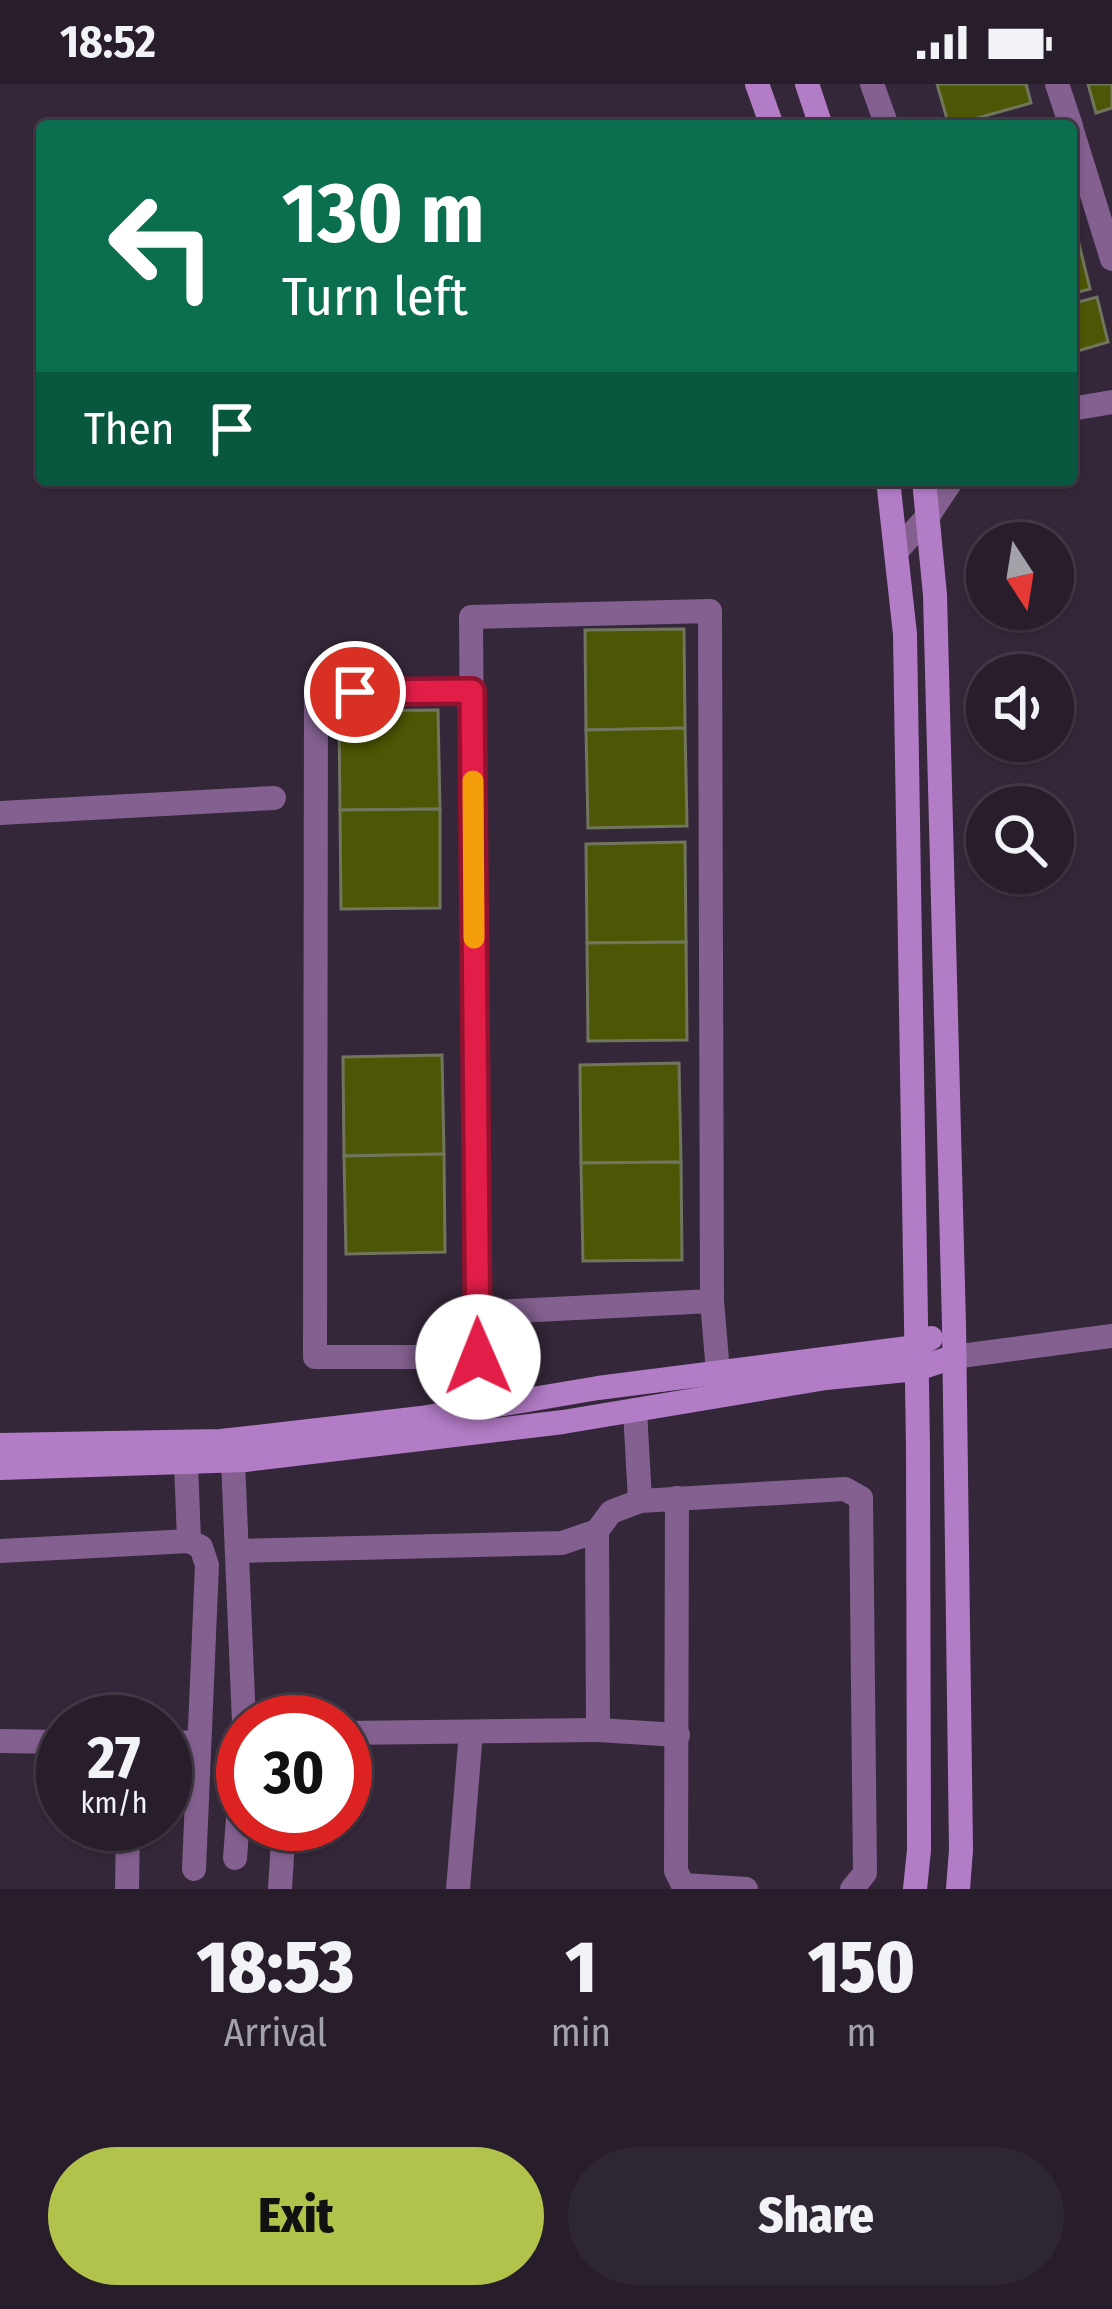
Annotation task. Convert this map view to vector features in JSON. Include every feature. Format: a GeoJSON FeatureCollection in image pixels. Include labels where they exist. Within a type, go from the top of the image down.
{"type":"FeatureCollection","features":[{"type":"Feature","properties":{"kind":"street"},"geometry":{"type":"LineString","coordinates":[[757,84],[770,120]]}},
{"type":"Feature","properties":{"kind":"street"},"geometry":{"type":"LineString","coordinates":[[807,84],[818,120]]}},
{"type":"Feature","properties":{"kind":"street"},"geometry":{"type":"LineString","coordinates":[[872,84],[885,120]]}},
{"type":"Feature","properties":{"kind":"street"},"geometry":{"type":"LineString","coordinates":[[1057,84],[1069,120]]}},
{"type":"Feature","properties":{"kind":"street"},"geometry":{"type":"LineString","coordinates":[[1077,146],[1112,259]]}},
{"type":"Feature","properties":{"kind":"street"},"geometry":{"type":"LineString","coordinates":[[1077,408],[1112,402]]}},
{"type":"Feature","properties":{"kind":"street"},"geometry":{"type":"LineString","coordinates":[[888,486],[906,658],[917,1358],[919,1850],[915,1889]]}},
{"type":"Feature","properties":{"kind":"street"},"geometry":{"type":"LineString","coordinates":[[925,486],[934,595],[954,1324],[958,1889]]}},
{"type":"Feature","properties":{"kind":"street"},"geometry":{"type":"LineString","coordinates":[[896,552],[948,486]]}},
{"type":"Feature","properties":{"kind":"street"},"geometry":{"type":"LineString","coordinates":[[478,1410],[471,617],[710,610],[712,1301],[718,1372]]}},
{"type":"Feature","properties":{"kind":"street"},"geometry":{"type":"LineString","coordinates":[[472,691],[316,692],[315,1357],[478,1357]]}},
{"type":"Feature","properties":{"kind":"street"},"geometry":{"type":"LineString","coordinates":[[0,813],[274,798]]}},
{"type":"Feature","properties":{"kind":"street"},"geometry":{"type":"LineString","coordinates":[[476,1313],[712,1301]]}},
{"type":"Feature","properties":{"kind":"street"},"geometry":{"type":"LineString","coordinates":[[0,1468],[233,1461],[602,1415],[917,1358],[954,1324]]}},
{"type":"Feature","properties":{"kind":"street"},"geometry":{"type":"LineString","coordinates":[[0,1445],[221,1441],[478,1410],[718,1372],[953,1357],[1112,1336]]}},
{"type":"Feature","properties":{"kind":"street"},"geometry":{"type":"LineString","coordinates":[[598,1388],[602,1415]]}},
{"type":"Feature","properties":{"kind":"street"},"geometry":{"type":"LineString","coordinates":[[635,1410],[640,1501]]}},
{"type":"Feature","properties":{"kind":"street"},"geometry":{"type":"LineString","coordinates":[[233,1461],[243,1695]]}},
{"type":"Feature","properties":{"kind":"street"},"geometry":{"type":"LineString","coordinates":[[186,1462],[190,1541]]}},
{"type":"Feature","properties":{"kind":"street"},"geometry":{"type":"LineString","coordinates":[[238,1551],[562,1543],[597,1531],[611,1512],[640,1501],[845,1489],[861,1498],[865,1873],[852,1889]]}},
{"type":"Feature","properties":{"kind":"street"},"geometry":{"type":"LineString","coordinates":[[677,1498],[676,1871],[683,1885],[746,1889]]}},
{"type":"Feature","properties":{"kind":"street"},"geometry":{"type":"LineString","coordinates":[[597,1531],[598,1730]]}},
{"type":"Feature","properties":{"kind":"street"},"geometry":{"type":"LineString","coordinates":[[0,1551],[190,1541],[201,1547],[207,1565],[194,1869]]}},
{"type":"Feature","properties":{"kind":"street"},"geometry":{"type":"LineString","coordinates":[[372,1732],[598,1730],[678,1735]]}},
{"type":"Feature","properties":{"kind":"street"},"geometry":{"type":"LineString","coordinates":[[458,1889],[471,1732]]}},
{"type":"Feature","properties":{"kind":"street"},"geometry":{"type":"LineString","coordinates":[[0,1741],[36,1742]]}},
{"type":"Feature","properties":{"kind":"street"},"geometry":{"type":"LineString","coordinates":[[192,1742],[199,1742]]}},
{"type":"Feature","properties":{"kind":"street"},"geometry":{"type":"LineString","coordinates":[[127,1889],[128,1851]]}},
{"type":"Feature","properties":{"kind":"street"},"geometry":{"type":"LineString","coordinates":[[235,1858],[236,1851]]}},
{"type":"Feature","properties":{"kind":"street"},"geometry":{"type":"LineString","coordinates":[[280,1889],[282,1851]]}},
{"type":"Feature","properties":{"kind":"building"},"geometry":{"type":"Polygon","coordinates":[[[937,84],[1026,84],[1031,103],[970,120],[947,120],[937,84]]]}},
{"type":"Feature","properties":{"kind":"building"},"geometry":{"type":"Polygon","coordinates":[[[1088,84],[1112,84],[1112,108],[1096,113],[1088,84]]]}},
{"type":"Feature","properties":{"kind":"building"},"geometry":{"type":"Polygon","coordinates":[[[1077,244],[1090,289],[1077,292],[1077,244]]]}},
{"type":"Feature","properties":{"kind":"building"},"geometry":{"type":"Polygon","coordinates":[[[1097,297],[1108,342],[1077,351],[1077,302],[1097,297]]]}},
{"type":"Feature","properties":{"kind":"building"},"geometry":{"type":"Polygon","coordinates":[[[684,629],[685,728],[586,730],[585,630],[684,629]]]}},
{"type":"Feature","properties":{"kind":"building"},"geometry":{"type":"Polygon","coordinates":[[[438,710],[440,809],[340,810],[339,711],[438,710]]]}},
{"type":"Feature","properties":{"kind":"building"},"geometry":{"type":"Polygon","coordinates":[[[685,728],[687,826],[588,828],[586,730],[685,728]]]}},
{"type":"Feature","properties":{"kind":"building"},"geometry":{"type":"Polygon","coordinates":[[[440,809],[440,908],[341,909],[340,810],[440,809]]]}},
{"type":"Feature","properties":{"kind":"building"},"geometry":{"type":"Polygon","coordinates":[[[685,842],[686,942],[587,943],[586,844],[685,842]]]}},
{"type":"Feature","properties":{"kind":"building"},"geometry":{"type":"Polygon","coordinates":[[[686,942],[687,1040],[588,1041],[587,943],[686,942]]]}},
{"type":"Feature","properties":{"kind":"building"},"geometry":{"type":"Polygon","coordinates":[[[442,1055],[444,1154],[344,1156],[343,1057],[442,1055]]]}},
{"type":"Feature","properties":{"kind":"building"},"geometry":{"type":"Polygon","coordinates":[[[679,1063],[681,1162],[581,1163],[580,1065],[679,1063]]]}},
{"type":"Feature","properties":{"kind":"building"},"geometry":{"type":"Polygon","coordinates":[[[444,1154],[445,1252],[346,1254],[344,1156],[444,1154]]]}},
{"type":"Feature","properties":{"kind":"building"},"geometry":{"type":"Polygon","coordinates":[[[681,1162],[682,1260],[583,1261],[581,1163],[681,1162]]]}},
{"type":"Feature","properties":{"kind":"slow traffic"},"geometry":{"type":"LineString","coordinates":[[473,781],[474,938]]}},
{"type":"Feature","properties":{"kind":"route"},"geometry":{"type":"LineString","coordinates":[[355,692],[472,691],[478,1357]]}}]}
